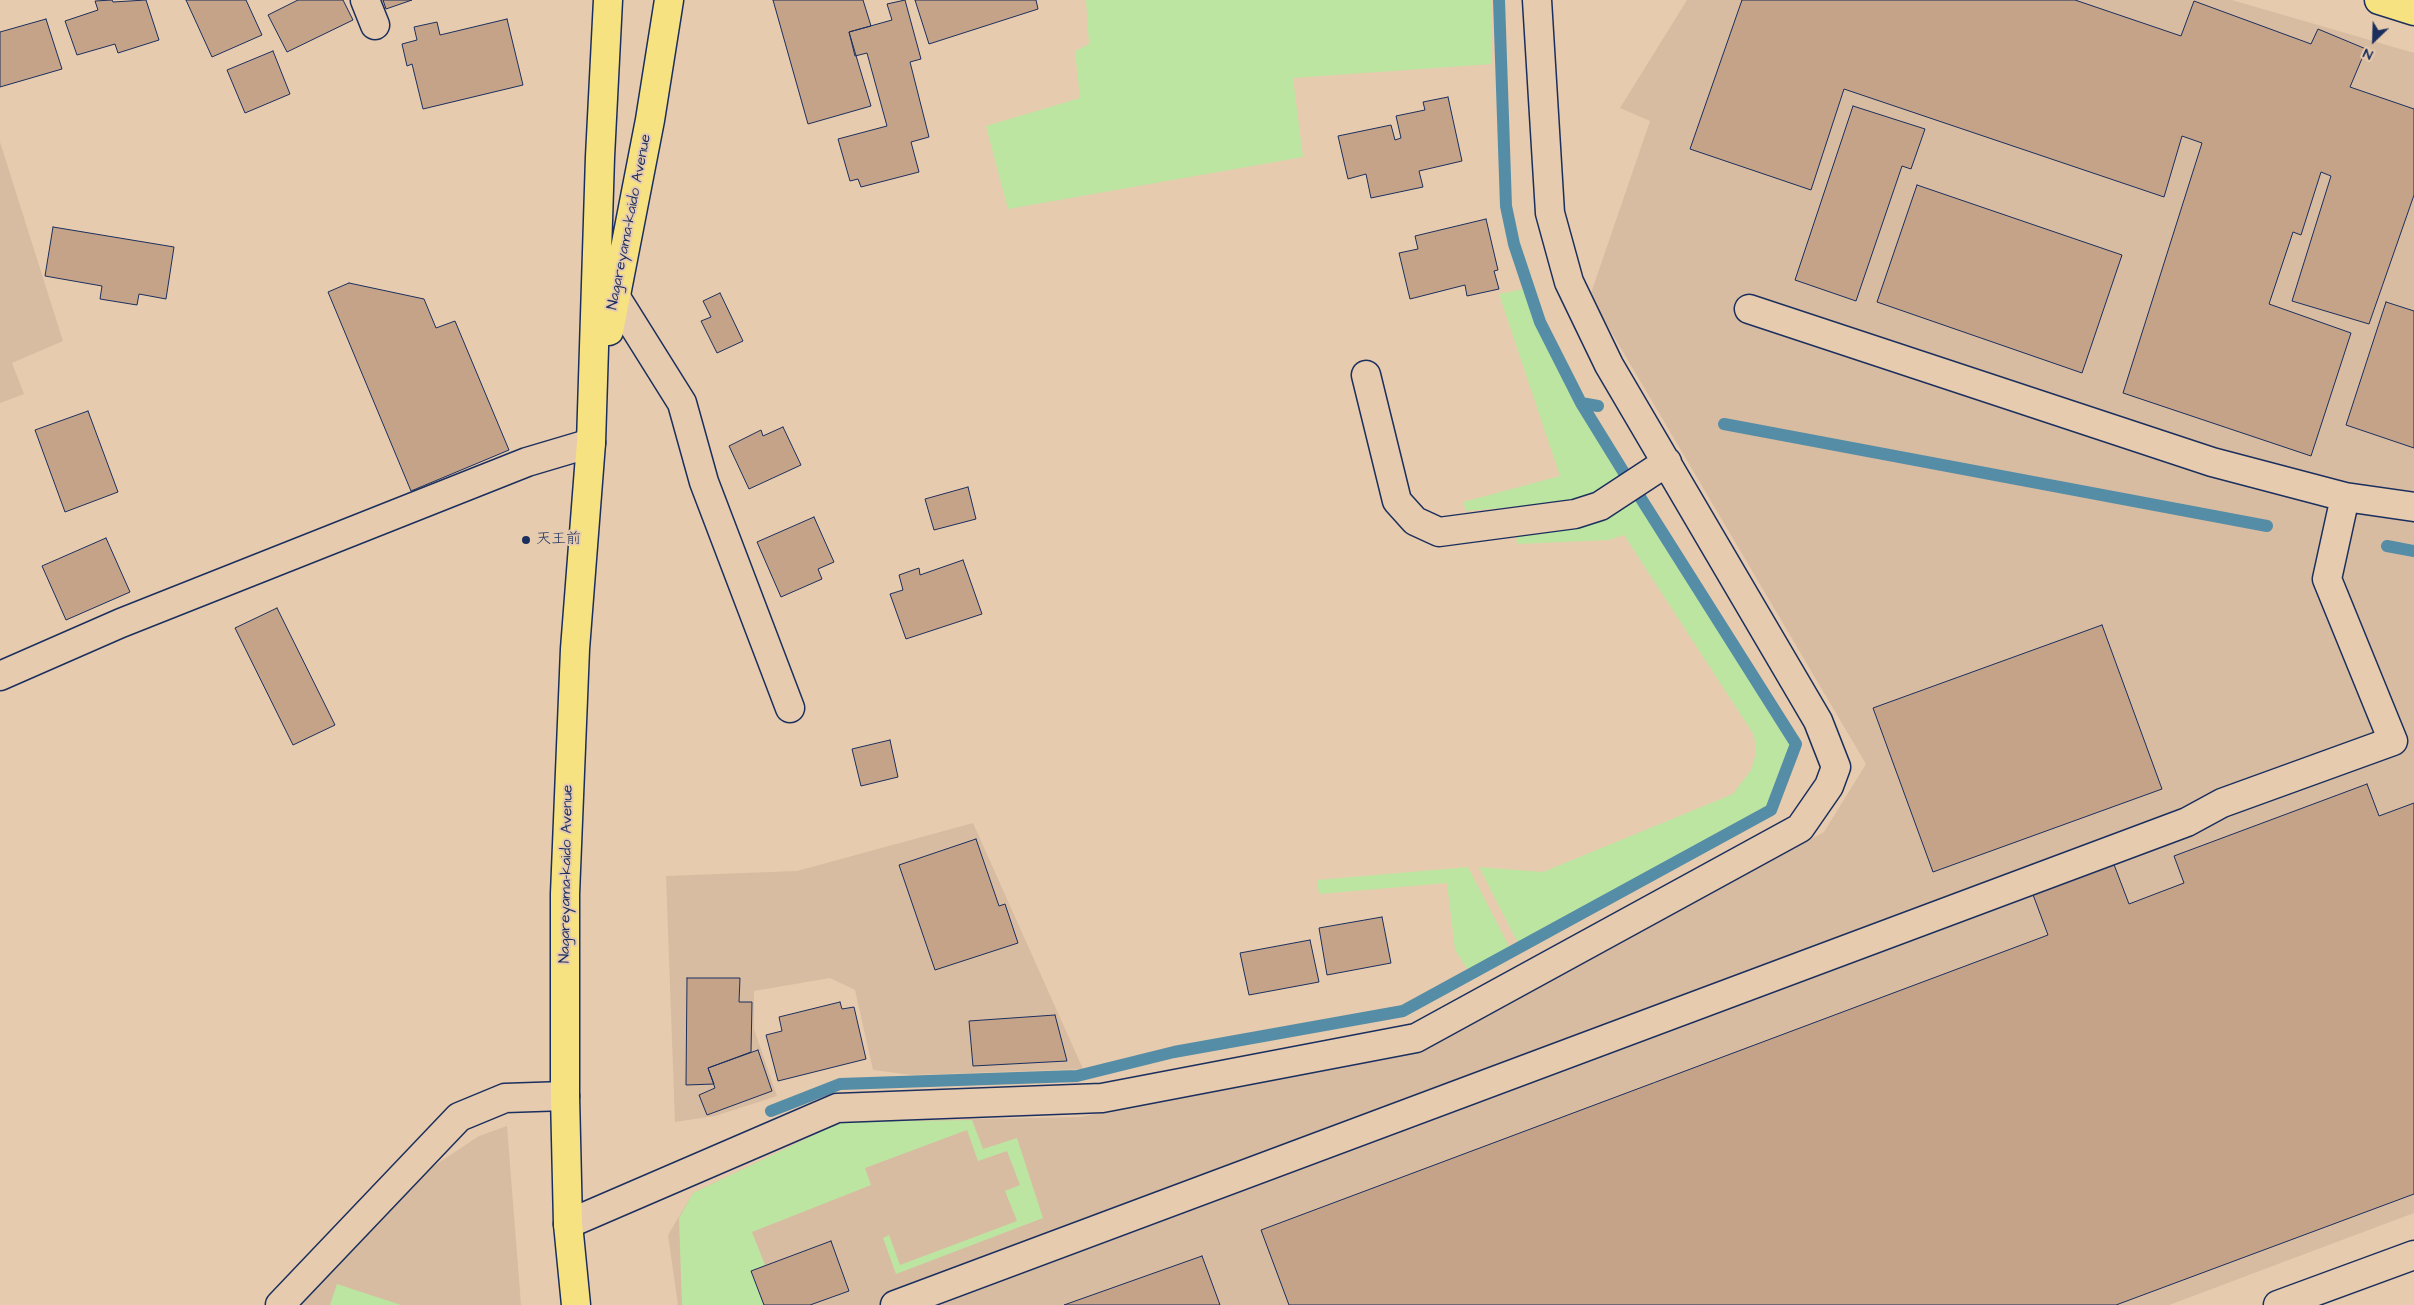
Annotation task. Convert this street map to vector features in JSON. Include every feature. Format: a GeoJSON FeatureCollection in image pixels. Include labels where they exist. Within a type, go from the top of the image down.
{"type":"FeatureCollection","features":[{"type":"Feature","properties":{"kind":"main road","name":"Nagareyama-kaido Avenue"},"geometry":{"type":"LineString","coordinates":[[576,1305],[568,1224],[565,1096],[565,875],[574,649],[591,443],[600,157],[608,0]]}},
{"type":"Feature","properties":{"kind":"main road","name":"Nagareyama-kaido Avenue"},"geometry":{"type":"LineString","coordinates":[[591,443],[615,296],[650,120],[669,0]]}},
{"type":"Feature","properties":{"kind":"main road"},"geometry":{"type":"LineString","coordinates":[[2379,0],[2414,11]]}},
{"type":"Feature","properties":{"kind":"street"},"geometry":{"type":"LineString","coordinates":[[365,0],[376,25]]}},
{"type":"Feature","properties":{"kind":"street"},"geometry":{"type":"LineString","coordinates":[[568,1224],[837,1108],[1102,1098],[1416,1038],[1800,828],[1830,786],[1836,767],[1818,721],[1609,365],[1569,282],[1550,212],[1537,0]]}},
{"type":"Feature","properties":{"kind":"street"},"geometry":{"type":"LineString","coordinates":[[615,296],[682,403],[704,482],[790,708]]}},
{"type":"Feature","properties":{"kind":"street"},"geometry":{"type":"LineString","coordinates":[[1749,309],[2212,462],[2345,497],[2414,507]]}},
{"type":"Feature","properties":{"kind":"street"},"geometry":{"type":"LineString","coordinates":[[1366,375],[1397,501],[1415,521],[1439,532],[1575,514],[1600,506],[1667,462]]}},
{"type":"Feature","properties":{"kind":"street"},"geometry":{"type":"LineString","coordinates":[[0,676],[121,623],[518,466],[591,443]]}},
{"type":"Feature","properties":{"kind":"street"},"geometry":{"type":"LineString","coordinates":[[895,1305],[2187,822],[2222,803],[2393,742],[2327,578],[2345,497]]}},
{"type":"Feature","properties":{"kind":"street"},"geometry":{"type":"LineString","coordinates":[[280,1305],[459,1117],[505,1098],[565,1096]]}},
{"type":"Feature","properties":{"kind":"street"},"geometry":{"type":"LineString","coordinates":[[2278,1305],[2414,1255]]}},
{"type":"Feature","properties":{"kind":"shaded area"},"geometry":{"type":"Polygon","coordinates":[[[1687,0],[2232,0],[2414,53],[2414,1213],[2169,1305],[678,1305],[668,1235],[693,1193],[841,1122],[1080,1117],[1419,1052],[1824,832],[1866,764],[1590,296],[1650,121],[1620,108],[1687,0]]]}},
{"type":"Feature","properties":{"kind":"shaded area"},"geometry":{"type":"Polygon","coordinates":[[[0,142],[63,341],[12,363],[24,394],[0,403],[0,142]]]}},
{"type":"Feature","properties":{"kind":"shaded area"},"geometry":{"type":"Polygon","coordinates":[[[973,823],[1083,1069],[912,1075],[873,1070],[855,990],[830,978],[754,991],[754,1029],[777,1096],[715,1116],[675,1122],[666,876],[797,871],[973,823]]]}},
{"type":"Feature","properties":{"kind":"shaded area"},"geometry":{"type":"Polygon","coordinates":[[[507,1126],[521,1305],[291,1305],[411,1181],[479,1136],[507,1126]]]}},
{"type":"Feature","properties":{"kind":"green space"},"geometry":{"type":"Polygon","coordinates":[[[1086,0],[1491,0],[1492,64],[1293,78],[1303,157],[1008,209],[986,126],[1080,98],[1075,51],[1089,44],[1086,0]]]}},
{"type":"Feature","properties":{"kind":"green space"},"geometry":{"type":"Polygon","coordinates":[[[1524,289],[1578,407],[1622,480],[1583,501],[1466,511],[1463,502],[1560,476],[1499,294],[1524,289]]]}},
{"type":"Feature","properties":{"kind":"green space"},"geometry":{"type":"Polygon","coordinates":[[[1636,498],[1793,743],[1770,808],[1518,943],[1479,867],[1543,872],[1733,794],[1751,770],[1756,753],[1754,735],[1624,535],[1609,540],[1517,544],[1516,534],[1597,522],[1636,498]]]}},
{"type":"Feature","properties":{"kind":"green space"},"geometry":{"type":"Polygon","coordinates":[[[1468,867],[1510,948],[1468,970],[1455,950],[1447,883],[1319,894],[1317,880],[1468,867]]]}},
{"type":"Feature","properties":{"kind":"green space"},"geometry":{"type":"Polygon","coordinates":[[[972,1120],[983,1149],[1017,1138],[1043,1218],[896,1274],[883,1238],[889,1235],[900,1265],[1017,1221],[1005,1191],[1020,1185],[1007,1151],[978,1161],[967,1130],[865,1168],[871,1185],[752,1232],[765,1265],[751,1271],[764,1305],[682,1305],[679,1218],[693,1193],[841,1122],[972,1120]]]}},
{"type":"Feature","properties":{"kind":"green space"},"geometry":{"type":"Polygon","coordinates":[[[337,1284],[401,1305],[330,1305],[337,1284]]]}},
{"type":"Feature","properties":{"kind":"building"},"geometry":{"type":"Polygon","coordinates":[[[112,0],[113,2],[146,0],[159,40],[118,53],[115,44],[77,55],[65,21],[98,10],[95,1],[112,0]]]}},
{"type":"Feature","properties":{"kind":"building"},"geometry":{"type":"Polygon","coordinates":[[[186,0],[246,0],[262,35],[212,57],[186,0]]]}},
{"type":"Feature","properties":{"kind":"building"},"geometry":{"type":"Polygon","coordinates":[[[298,0],[343,0],[353,20],[287,52],[268,15],[298,0]]]}},
{"type":"Feature","properties":{"kind":"building"},"geometry":{"type":"Polygon","coordinates":[[[383,0],[412,0],[386,9],[383,0]]]}},
{"type":"Feature","properties":{"kind":"building"},"geometry":{"type":"Polygon","coordinates":[[[773,0],[863,0],[871,26],[849,32],[871,106],[808,124],[773,0]]]}},
{"type":"Feature","properties":{"kind":"building"},"geometry":{"type":"Polygon","coordinates":[[[905,0],[921,59],[910,62],[929,137],[911,142],[919,172],[861,187],[858,179],[850,181],[838,139],[887,126],[867,53],[855,56],[849,32],[892,20],[887,4],[905,0]]]}},
{"type":"Feature","properties":{"kind":"building"},"geometry":{"type":"Polygon","coordinates":[[[915,0],[1036,0],[1038,9],[929,44],[915,0]]]}},
{"type":"Feature","properties":{"kind":"building"},"geometry":{"type":"Polygon","coordinates":[[[1742,0],[2075,0],[2181,36],[2194,1],[2311,44],[2318,29],[2366,49],[2350,87],[2414,109],[2414,195],[2369,324],[2292,301],[2331,176],[2321,172],[2301,235],[2293,232],[2269,304],[2351,333],[2311,456],[2123,393],[2202,143],[2182,136],[2164,197],[1844,89],[1811,190],[1690,149],[1742,0]]]}},
{"type":"Feature","properties":{"kind":"building"},"geometry":{"type":"Polygon","coordinates":[[[46,19],[62,69],[0,87],[0,32],[46,19]]]}},
{"type":"Feature","properties":{"kind":"building"},"geometry":{"type":"Polygon","coordinates":[[[507,19],[523,85],[423,109],[412,64],[407,66],[402,44],[417,40],[414,27],[437,22],[440,35],[507,19]]]}},
{"type":"Feature","properties":{"kind":"building"},"geometry":{"type":"Polygon","coordinates":[[[273,51],[290,94],[245,113],[227,70],[273,51]]]}},
{"type":"Feature","properties":{"kind":"building"},"geometry":{"type":"Polygon","coordinates":[[[1448,97],[1462,161],[1419,171],[1423,187],[1371,198],[1366,174],[1348,179],[1338,136],[1391,125],[1395,140],[1401,138],[1396,116],[1425,110],[1423,102],[1448,97]]]}},
{"type":"Feature","properties":{"kind":"building"},"geometry":{"type":"Polygon","coordinates":[[[1853,106],[1925,129],[1911,169],[1902,166],[1856,301],[1795,280],[1853,106]]]}},
{"type":"Feature","properties":{"kind":"building"},"geometry":{"type":"Polygon","coordinates":[[[1917,185],[2122,255],[2082,373],[1877,302],[1917,185]]]}},
{"type":"Feature","properties":{"kind":"building"},"geometry":{"type":"Polygon","coordinates":[[[1486,219],[1498,270],[1494,271],[1499,289],[1467,296],[1465,285],[1410,299],[1399,253],[1418,249],[1415,236],[1486,219]]]}},
{"type":"Feature","properties":{"kind":"building"},"geometry":{"type":"Polygon","coordinates":[[[53,227],[174,247],[166,299],[139,294],[137,305],[100,299],[102,286],[45,276],[53,227]]]}},
{"type":"Feature","properties":{"kind":"building"},"geometry":{"type":"Polygon","coordinates":[[[349,283],[424,299],[436,328],[455,321],[509,450],[411,491],[328,292],[349,283]]]}},
{"type":"Feature","properties":{"kind":"building"},"geometry":{"type":"Polygon","coordinates":[[[720,293],[743,341],[717,353],[701,321],[711,317],[703,301],[720,293]]]}},
{"type":"Feature","properties":{"kind":"building"},"geometry":{"type":"Polygon","coordinates":[[[2386,302],[2414,311],[2414,448],[2346,425],[2386,302]]]}},
{"type":"Feature","properties":{"kind":"building"},"geometry":{"type":"Polygon","coordinates":[[[88,411],[118,492],[65,512],[35,430],[88,411]]]}},
{"type":"Feature","properties":{"kind":"building"},"geometry":{"type":"Polygon","coordinates":[[[783,427],[801,465],[749,489],[729,446],[761,430],[763,436],[783,427]]]}},
{"type":"Feature","properties":{"kind":"building"},"geometry":{"type":"Polygon","coordinates":[[[968,487],[976,519],[934,530],[925,499],[968,487]]]}},
{"type":"Feature","properties":{"kind":"building"},"geometry":{"type":"Polygon","coordinates":[[[814,517],[834,562],[818,569],[822,579],[781,597],[757,542],[814,517]]]}},
{"type":"Feature","properties":{"kind":"building"},"geometry":{"type":"Polygon","coordinates":[[[106,538],[130,592],[66,620],[42,566],[106,538]]]}},
{"type":"Feature","properties":{"kind":"building"},"geometry":{"type":"Polygon","coordinates":[[[963,560],[982,614],[906,639],[890,594],[903,590],[899,575],[919,568],[920,575],[963,560]]]}},
{"type":"Feature","properties":{"kind":"building"},"geometry":{"type":"Polygon","coordinates":[[[277,608],[335,725],[293,745],[235,628],[277,608]]]}},
{"type":"Feature","properties":{"kind":"building"},"geometry":{"type":"Polygon","coordinates":[[[2102,625],[2162,789],[1933,872],[1873,708],[2102,625]]]}},
{"type":"Feature","properties":{"kind":"building"},"geometry":{"type":"Polygon","coordinates":[[[890,740],[898,777],[861,786],[852,749],[890,740]]]}},
{"type":"Feature","properties":{"kind":"building"},"geometry":{"type":"Polygon","coordinates":[[[2367,784],[2379,816],[2414,803],[2414,1194],[2116,1305],[1289,1305],[1261,1230],[2048,935],[2032,892],[2113,862],[2129,904],[2184,883],[2174,856],[2367,784]]]}},
{"type":"Feature","properties":{"kind":"building"},"geometry":{"type":"Polygon","coordinates":[[[976,839],[999,906],[1005,904],[1018,943],[935,970],[899,865],[976,839]]]}},
{"type":"Feature","properties":{"kind":"building"},"geometry":{"type":"Polygon","coordinates":[[[1382,917],[1391,963],[1327,975],[1319,928],[1382,917]]]}},
{"type":"Feature","properties":{"kind":"building"},"geometry":{"type":"Polygon","coordinates":[[[1310,940],[1319,982],[1249,995],[1240,953],[1310,940]]]}},
{"type":"Feature","properties":{"kind":"building"},"geometry":{"type":"Polygon","coordinates":[[[687,978],[740,978],[739,1002],[752,1002],[751,1052],[708,1068],[714,1084],[686,1085],[687,978]]]}},
{"type":"Feature","properties":{"kind":"building"},"geometry":{"type":"Polygon","coordinates":[[[840,1002],[842,1009],[854,1007],[866,1059],[778,1081],[766,1035],[782,1031],[779,1017],[840,1002]]]}},
{"type":"Feature","properties":{"kind":"building"},"geometry":{"type":"Polygon","coordinates":[[[1055,1015],[1067,1061],[973,1066],[969,1021],[1055,1015]]]}},
{"type":"Feature","properties":{"kind":"building"},"geometry":{"type":"Polygon","coordinates":[[[758,1050],[772,1091],[707,1115],[699,1095],[715,1088],[708,1068],[758,1050]]]}},
{"type":"Feature","properties":{"kind":"building"},"geometry":{"type":"Polygon","coordinates":[[[831,1241],[849,1291],[810,1305],[764,1305],[751,1271],[831,1241]]]}},
{"type":"Feature","properties":{"kind":"building"},"geometry":{"type":"Polygon","coordinates":[[[1202,1256],[1220,1305],[1064,1305],[1202,1256]]]}},
{"type":"Feature","properties":{"kind":"waterway"},"geometry":{"type":"LineString","coordinates":[[1499,0],[1506,206],[1514,244],[1540,322],[1581,403],[1598,406]]}},
{"type":"Feature","properties":{"kind":"waterway"},"geometry":{"type":"LineString","coordinates":[[1581,403],[1626,476]]}},
{"type":"Feature","properties":{"kind":"waterway"},"geometry":{"type":"LineString","coordinates":[[1724,424],[2267,526]]}},
{"type":"Feature","properties":{"kind":"waterway"},"geometry":{"type":"LineString","coordinates":[[771,1111],[840,1084],[1077,1076],[1174,1052],[1403,1011],[1771,810],[1796,744],[1640,497]]}},
{"type":"Feature","properties":{"kind":"waterway"},"geometry":{"type":"LineString","coordinates":[[2387,546],[2414,551]]}},
{"type":"Feature","properties":{"kind":"place","name":"天王前"},"geometry":{"type":"Point","coordinates":[526,540]}}]}
